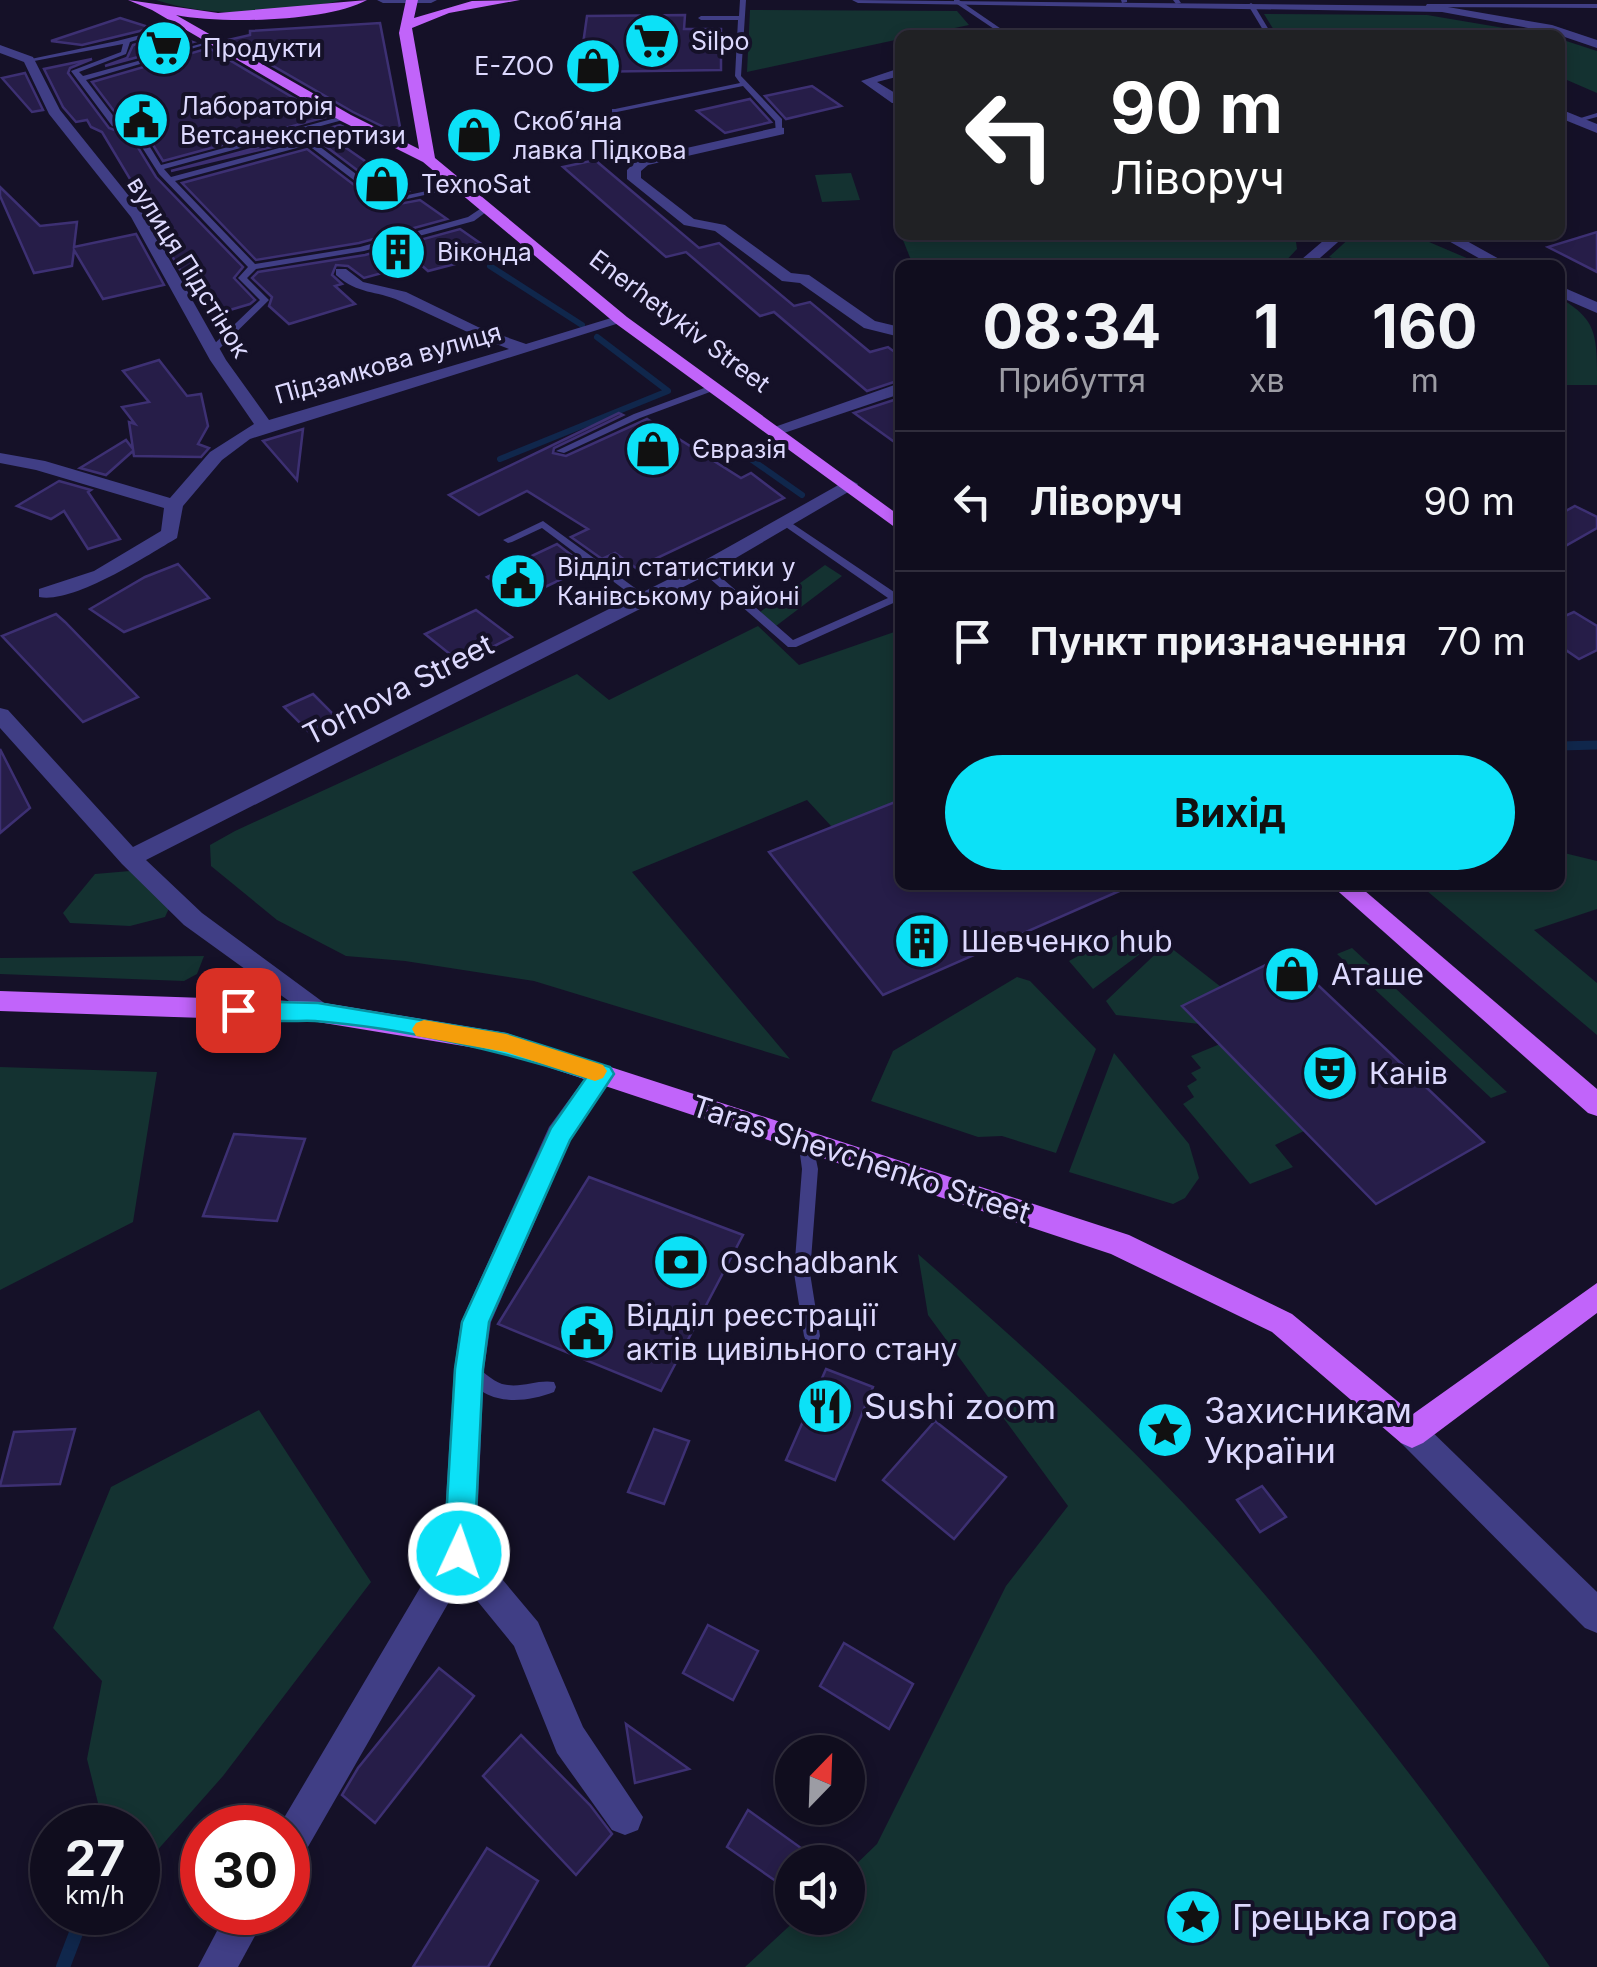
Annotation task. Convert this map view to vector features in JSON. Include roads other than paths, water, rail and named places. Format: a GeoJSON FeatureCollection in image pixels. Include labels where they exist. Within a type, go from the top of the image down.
{"type":"FeatureCollection","features":[{"type":"Feature","properties":{"kind":"main road"},"geometry":{"type":"LineString","coordinates":[[134,0],[158,10],[238,17],[310,11],[361,0]]}},
{"type":"Feature","properties":{"kind":"main road"},"geometry":{"type":"LineString","coordinates":[[412,0],[407,26],[408,62],[428,159]]}},
{"type":"Feature","properties":{"kind":"main road"},"geometry":{"type":"LineString","coordinates":[[407,26],[427,14],[514,0]]}},
{"type":"Feature","properties":{"kind":"main road","name":"Enerhetykiv Street"},"geometry":{"type":"LineString","coordinates":[[158,10],[369,131],[428,159],[621,320],[895,521]]}},
{"type":"Feature","properties":{"kind":"main road"},"geometry":{"type":"LineString","coordinates":[[1349,890],[1597,1104]]}},
{"type":"Feature","properties":{"kind":"main road","name":"Taras Shevchenko Street"},"geometry":{"type":"LineString","coordinates":[[0,1001],[318,1012],[506,1043],[1136,1252],[1282,1323],[1412,1433]]}},
{"type":"Feature","properties":{"kind":"main road"},"geometry":{"type":"LineString","coordinates":[[1412,1433],[1597,1296]]}},
{"type":"Feature","properties":{"kind":"street"},"geometry":{"type":"LineString","coordinates":[[383,0],[431,0]]}},
{"type":"Feature","properties":{"kind":"street"},"geometry":{"type":"LineString","coordinates":[[858,0],[1391,6],[1497,16],[1547,30]]}},
{"type":"Feature","properties":{"kind":"street"},"geometry":{"type":"LineString","coordinates":[[1565,35],[1597,44]]}},
{"type":"Feature","properties":{"kind":"street"},"geometry":{"type":"LineString","coordinates":[[0,49],[29,60]]}},
{"type":"Feature","properties":{"kind":"street","name":"вулиця Підстінок"},"geometry":{"type":"LineString","coordinates":[[29,60],[54,111],[138,216],[214,349],[264,424]]}},
{"type":"Feature","properties":{"kind":"street"},"geometry":{"type":"LineString","coordinates":[[895,73],[867,81],[895,99]]}},
{"type":"Feature","properties":{"kind":"street"},"geometry":{"type":"LineString","coordinates":[[1565,114],[1597,129]]}},
{"type":"Feature","properties":{"kind":"street"},"geometry":{"type":"LineString","coordinates":[[779,131],[643,162],[634,170],[634,179],[689,222],[720,228],[787,278],[804,278],[870,325],[895,331]]}},
{"type":"Feature","properties":{"kind":"street"},"geometry":{"type":"LineString","coordinates":[[1309,260],[1333,240]]}},
{"type":"Feature","properties":{"kind":"street"},"geometry":{"type":"LineString","coordinates":[[1455,240],[1493,260]]}},
{"type":"Feature","properties":{"kind":"street","name":"Підзамкова вулиця"},"geometry":{"type":"LineString","coordinates":[[341,272],[358,286],[401,295],[472,330],[526,350]]}},
{"type":"Feature","properties":{"kind":"street"},"geometry":{"type":"LineString","coordinates":[[1565,293],[1597,308]]}},
{"type":"Feature","properties":{"kind":"street","name":"Підзамкова вулиця"},"geometry":{"type":"LineString","coordinates":[[46,593],[101,574],[170,534],[174,506],[220,448],[264,424],[306,416],[621,320]]}},
{"type":"Feature","properties":{"kind":"street"},"geometry":{"type":"LineString","coordinates":[[775,430],[895,390]]}},
{"type":"Feature","properties":{"kind":"street"},"geometry":{"type":"LineString","coordinates":[[0,458],[38,464],[174,506]]}},
{"type":"Feature","properties":{"kind":"street","name":"Torhova Street"},"geometry":{"type":"LineString","coordinates":[[130,858],[704,568],[849,484]]}},
{"type":"Feature","properties":{"kind":"street"},"geometry":{"type":"LineString","coordinates":[[1,719],[130,858],[193,919],[318,1012]]}},
{"type":"Feature","properties":{"kind":"street"},"geometry":{"type":"LineString","coordinates":[[310,1808],[459,1553],[469,1369],[476,1322],[560,1135],[602,1074]]}},
{"type":"Feature","properties":{"kind":"street","name":"Taras Shevchenko Street"},"geometry":{"type":"LineString","coordinates":[[1412,1433],[1597,1616]]}},
{"type":"Feature","properties":{"kind":"street"},"geometry":{"type":"LineString","coordinates":[[459,1553],[526,1634],[570,1740],[625,1817]]}},
{"type":"Feature","properties":{"kind":"street"},"geometry":{"type":"LineString","coordinates":[[217,1967],[236,1935]]}},
{"type":"Feature","properties":{"kind":"lane"},"geometry":{"type":"LineString","coordinates":[[744,0],[738,76],[780,122],[779,131]]}},
{"type":"Feature","properties":{"kind":"lane"},"geometry":{"type":"LineString","coordinates":[[956,1],[1000,30]]}},
{"type":"Feature","properties":{"kind":"lane"},"geometry":{"type":"LineString","coordinates":[[1251,5],[1266,30]]}},
{"type":"Feature","properties":{"kind":"lane"},"geometry":{"type":"LineString","coordinates":[[1391,6],[1597,6]]}},
{"type":"Feature","properties":{"kind":"lane"},"geometry":{"type":"LineString","coordinates":[[701,18],[742,18]]}},
{"type":"Feature","properties":{"kind":"lane"},"geometry":{"type":"LineString","coordinates":[[29,60],[185,25]]}},
{"type":"Feature","properties":{"kind":"lane"},"geometry":{"type":"LineString","coordinates":[[128,40],[124,52],[74,71],[116,124],[136,130],[169,180],[253,268]]}},
{"type":"Feature","properties":{"kind":"lane"},"geometry":{"type":"LineString","coordinates":[[82,79],[209,42]]}},
{"type":"Feature","properties":{"kind":"lane"},"geometry":{"type":"LineString","coordinates":[[615,110],[743,84]]}},
{"type":"Feature","properties":{"kind":"lane"},"geometry":{"type":"LineString","coordinates":[[1578,120],[1597,115]]}},
{"type":"Feature","properties":{"kind":"lane"},"geometry":{"type":"LineString","coordinates":[[159,168],[346,118]]}},
{"type":"Feature","properties":{"kind":"lane"},"geometry":{"type":"LineString","coordinates":[[169,180],[309,142],[369,131]]}},
{"type":"Feature","properties":{"kind":"lane"},"geometry":{"type":"LineString","coordinates":[[309,142],[388,202],[460,186]]}},
{"type":"Feature","properties":{"kind":"lane"},"geometry":{"type":"LineString","coordinates":[[214,349],[265,300],[242,278],[253,268],[361,249],[471,218],[486,209]]}},
{"type":"Feature","properties":{"kind":"lane"},"geometry":{"type":"LineString","coordinates":[[562,451],[637,416],[715,388]]}},
{"type":"Feature","properties":{"kind":"lane"},"geometry":{"type":"LineString","coordinates":[[784,522],[895,597]]}},
{"type":"Feature","properties":{"kind":"lane"},"geometry":{"type":"LineString","coordinates":[[508,540],[544,524],[642,598]]}},
{"type":"Feature","properties":{"kind":"lane"},"geometry":{"type":"LineString","coordinates":[[704,568],[792,645],[895,598]]}},
{"type":"Feature","properties":{"kind":"lane"},"geometry":{"type":"LineString","coordinates":[[805,1140],[810,1169],[802,1273],[812,1336]]}},
{"type":"Feature","properties":{"kind":"lane"},"geometry":{"type":"LineString","coordinates":[[469,1369],[482,1384],[525,1396],[548,1387]]}},
{"type":"Feature","properties":{"kind":"waterway"},"geometry":{"type":"LineString","coordinates":[[490,266],[582,325]]}},
{"type":"Feature","properties":{"kind":"waterway"},"geometry":{"type":"LineString","coordinates":[[500,459],[668,391],[597,337]]}},
{"type":"Feature","properties":{"kind":"waterway"},"geometry":{"type":"LineString","coordinates":[[735,448],[802,495]]}},
{"type":"Feature","properties":{"kind":"waterway"},"geometry":{"type":"LineString","coordinates":[[1565,746],[1597,745]]}},
{"type":"Feature","properties":{"kind":"waterway"},"geometry":{"type":"LineString","coordinates":[[63,1967],[75,1935]]}},
{"type":"Feature","properties":{"kind":"place","name":"Silpo"},"geometry":{"type":"Point","coordinates":[652,41]}},
{"type":"Feature","properties":{"kind":"place","name":"Продукти"},"geometry":{"type":"Point","coordinates":[164,48]}},
{"type":"Feature","properties":{"kind":"place","name":"E-ZOO"},"geometry":{"type":"Point","coordinates":[593,66]}},
{"type":"Feature","properties":{"kind":"place","name":"Лабораторія Ветсанекспертизи"},"geometry":{"type":"Point","coordinates":[141,120]}},
{"type":"Feature","properties":{"kind":"place","name":"Скоб’яна лавка Підкова"},"geometry":{"type":"Point","coordinates":[474,135]}},
{"type":"Feature","properties":{"kind":"place","name":"TexnoSat"},"geometry":{"type":"Point","coordinates":[382,184]}},
{"type":"Feature","properties":{"kind":"place","name":"Віконда"},"geometry":{"type":"Point","coordinates":[398,252]}},
{"type":"Feature","properties":{"kind":"place","name":"Євразія"},"geometry":{"type":"Point","coordinates":[653,449]}},
{"type":"Feature","properties":{"kind":"place","name":"Відділ статистики у Канівському районі"},"geometry":{"type":"Point","coordinates":[518,581]}},
{"type":"Feature","properties":{"kind":"place","name":"Шевченко hub"},"geometry":{"type":"Point","coordinates":[922,941]}},
{"type":"Feature","properties":{"kind":"place","name":"Аташе"},"geometry":{"type":"Point","coordinates":[1292,974]}},
{"type":"Feature","properties":{"kind":"place","name":"Канів"},"geometry":{"type":"Point","coordinates":[1330,1073]}},
{"type":"Feature","properties":{"kind":"place","name":"Oschadbank"},"geometry":{"type":"Point","coordinates":[681,1262]}},
{"type":"Feature","properties":{"kind":"place","name":"Відділ реєстрації актів цивільного стану"},"geometry":{"type":"Point","coordinates":[587,1332]}},
{"type":"Feature","properties":{"kind":"place","name":"Sushi zoom"},"geometry":{"type":"Point","coordinates":[825,1406]}},
{"type":"Feature","properties":{"kind":"place","name":"Захисникам України"},"geometry":{"type":"Point","coordinates":[1165,1430]}},
{"type":"Feature","properties":{"kind":"place","name":"Грецька гора"},"geometry":{"type":"Point","coordinates":[1193,1917]}}]}
